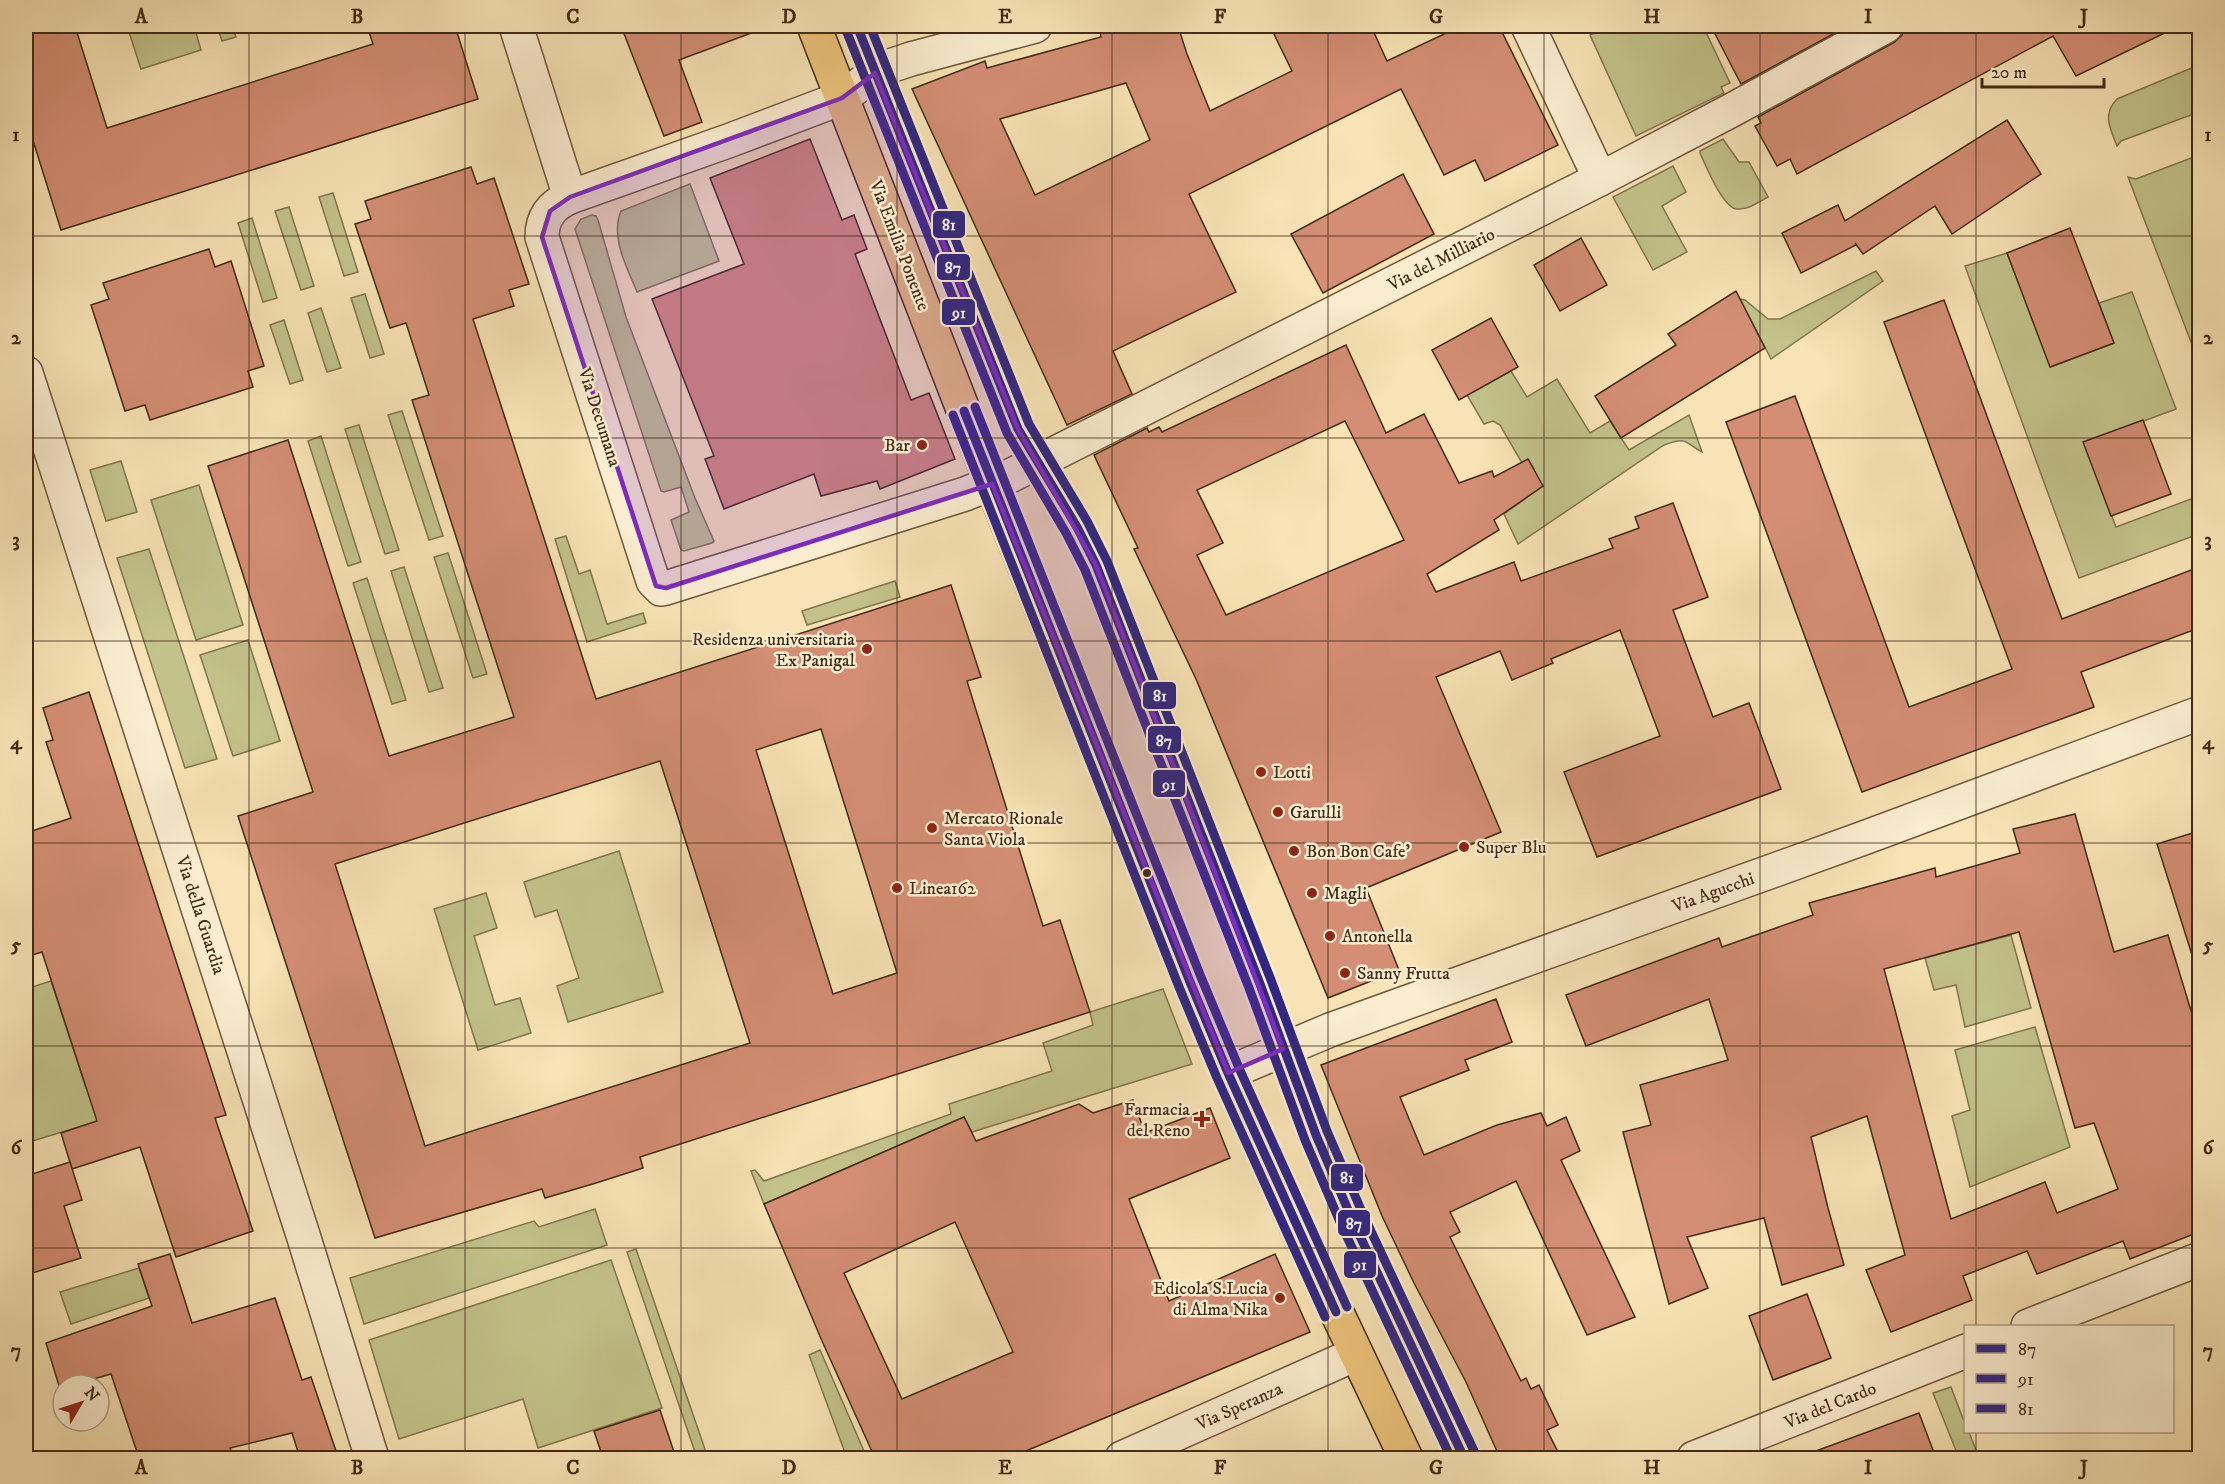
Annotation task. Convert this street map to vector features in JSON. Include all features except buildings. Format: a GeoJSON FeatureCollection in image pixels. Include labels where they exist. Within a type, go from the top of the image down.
{"type":"FeatureCollection","features":[{"type":"Feature","properties":{"kind":"main road","name":"Via Emilia Ponente"},"geometry":{"type":"LineString","coordinates":[[814,26],[992,484],[1228,1072],[1301,1237],[1406,1458]]}},
{"type":"Feature","properties":{"kind":"main road"},"geometry":{"type":"LineString","coordinates":[[857,26],[1018,429],[1077,527],[1096,565],[1260,984],[1316,1135],[1351,1217],[1464,1458]]}},
{"type":"Feature","properties":{"kind":"street"},"geometry":{"type":"LineString","coordinates":[[516,26],[570,197]]}},
{"type":"Feature","properties":{"kind":"street","name":"Via Decumana"},"geometry":{"type":"LineString","coordinates":[[992,484],[666,588],[656,586],[542,237],[545,218],[550,211],[570,197],[842,98],[875,72],[911,59],[1035,26]]}},
{"type":"Feature","properties":{"kind":"street"},"geometry":{"type":"LineString","coordinates":[[1528,26],[1600,178]]}},
{"type":"Feature","properties":{"kind":"street","name":"Via del Milliario"},"geometry":{"type":"LineString","coordinates":[[992,484],[1600,178],[1732,110],[1886,26]]}},
{"type":"Feature","properties":{"kind":"street","name":"Via della Guardia"},"geometry":{"type":"LineString","coordinates":[[26,373],[297,1215],[372,1458]]}},
{"type":"Feature","properties":{"kind":"street","name":"Via Agucchi"},"geometry":{"type":"LineString","coordinates":[[1228,1072],[1352,1022],[1861,839],[2199,713]]}},
{"type":"Feature","properties":{"kind":"street"},"geometry":{"type":"LineString","coordinates":[[2031,1325],[2199,1259]]}},
{"type":"Feature","properties":{"kind":"street","name":"Via del Cardo"},"geometry":{"type":"LineString","coordinates":[[1694,1458],[1964,1351]]}},
{"type":"Feature","properties":{"kind":"street","name":"Via Speranza"},"geometry":{"type":"LineString","coordinates":[[1122,1458],[1356,1354]]}},
{"type":"Feature","properties":{"kind":"highlighted area"},"geometry":{"type":"Polygon","coordinates":[[[875,73],[1018,429],[1096,565],[1283,1049],[1228,1073],[992,484],[666,588],[656,586],[542,237],[550,211],[570,197],[842,98],[875,73]]]}},
{"type":"Feature","properties":{"kind":"green space"},"geometry":{"type":"Polygon","coordinates":[[[127,26],[194,26],[201,50],[141,69],[127,26]]]}},
{"type":"Feature","properties":{"kind":"green space"},"geometry":{"type":"Polygon","coordinates":[[[217,26],[232,26],[236,37],[222,41],[217,26]]]}},
{"type":"Feature","properties":{"kind":"green space"},"geometry":{"type":"Polygon","coordinates":[[[1610,26],[1703,26],[1730,83],[1721,87],[1724,93],[1636,136],[1590,35],[1610,26]]]}},
{"type":"Feature","properties":{"kind":"green space"},"geometry":{"type":"Polygon","coordinates":[[[2194,67],[2199,81],[2199,112],[2121,141],[2117,146],[2110,127],[2109,116],[2112,105],[2117,99],[2194,67]]]}},
{"type":"Feature","properties":{"kind":"green space"},"geometry":{"type":"Polygon","coordinates":[[[1723,139],[1739,162],[1749,162],[1768,197],[1741,209],[1732,207],[1726,202],[1700,153],[1723,139]]]}},
{"type":"Feature","properties":{"kind":"green space"},"geometry":{"type":"Polygon","coordinates":[[[2200,155],[2199,363],[2128,177],[2136,179],[2200,155]]]}},
{"type":"Feature","properties":{"kind":"green space"},"geometry":{"type":"Polygon","coordinates":[[[1673,166],[1686,192],[1662,206],[1687,252],[1653,270],[1613,197],[1673,166]]]}},
{"type":"Feature","properties":{"kind":"green space"},"geometry":{"type":"Polygon","coordinates":[[[690,184],[719,261],[637,292],[621,252],[617,232],[621,211],[690,184]]]}},
{"type":"Feature","properties":{"kind":"green space"},"geometry":{"type":"Polygon","coordinates":[[[333,193],[358,272],[344,276],[319,197],[333,193]]]}},
{"type":"Feature","properties":{"kind":"green space"},"geometry":{"type":"Polygon","coordinates":[[[289,207],[314,286],[301,290],[275,211],[289,207]]]}},
{"type":"Feature","properties":{"kind":"green space"},"geometry":{"type":"Polygon","coordinates":[[[592,215],[598,220],[626,317],[695,498],[714,541],[712,543],[681,550],[671,520],[689,512],[681,487],[661,491],[575,229],[581,219],[592,215]]]}},
{"type":"Feature","properties":{"kind":"green space"},"geometry":{"type":"Polygon","coordinates":[[[252,218],[277,298],[263,302],[238,223],[252,218]]]}},
{"type":"Feature","properties":{"kind":"green space"},"geometry":{"type":"Polygon","coordinates":[[[2007,253],[2051,367],[2114,343],[2099,303],[2132,292],[2176,409],[2084,443],[2116,527],[2199,496],[2199,534],[2079,578],[1965,266],[2007,253]]]}},
{"type":"Feature","properties":{"kind":"green space"},"geometry":{"type":"Polygon","coordinates":[[[1876,271],[1883,281],[1771,359],[1740,299],[1745,300],[1768,319],[1780,319],[1876,271]]]}},
{"type":"Feature","properties":{"kind":"green space"},"geometry":{"type":"Polygon","coordinates":[[[365,294],[384,354],[370,358],[351,298],[365,294]]]}},
{"type":"Feature","properties":{"kind":"green space"},"geometry":{"type":"Polygon","coordinates":[[[321,308],[341,368],[327,372],[308,313],[321,308]]]}},
{"type":"Feature","properties":{"kind":"green space"},"geometry":{"type":"Polygon","coordinates":[[[284,320],[303,380],[290,384],[270,325],[284,320]]]}},
{"type":"Feature","properties":{"kind":"green space"},"geometry":{"type":"Polygon","coordinates":[[[1511,371],[1527,397],[1557,379],[1590,433],[1610,421],[1629,450],[1689,415],[1702,452],[1682,441],[1664,445],[1518,544],[1504,514],[1543,486],[1531,471],[1534,469],[1528,459],[1522,463],[1500,425],[1493,421],[1484,424],[1467,395],[1511,371]]]}},
{"type":"Feature","properties":{"kind":"green space"},"geometry":{"type":"Polygon","coordinates":[[[402,411],[443,536],[429,540],[388,415],[402,411]]]}},
{"type":"Feature","properties":{"kind":"green space"},"geometry":{"type":"Polygon","coordinates":[[[359,425],[399,550],[385,554],[345,429],[359,425]]]}},
{"type":"Feature","properties":{"kind":"green space"},"geometry":{"type":"Polygon","coordinates":[[[321,436],[361,562],[348,566],[308,441],[321,436]]]}},
{"type":"Feature","properties":{"kind":"green space"},"geometry":{"type":"Polygon","coordinates":[[[121,461],[137,512],[106,521],[90,470],[121,461]]]}},
{"type":"Feature","properties":{"kind":"green space"},"geometry":{"type":"Polygon","coordinates":[[[199,485],[243,625],[196,640],[151,500],[199,485]]]}},
{"type":"Feature","properties":{"kind":"green space"},"geometry":{"type":"Polygon","coordinates":[[[566,536],[579,574],[590,570],[607,624],[643,613],[646,623],[587,642],[555,539],[566,536]]]}},
{"type":"Feature","properties":{"kind":"green space"},"geometry":{"type":"Polygon","coordinates":[[[149,549],[217,759],[185,768],[117,558],[149,549]]]}},
{"type":"Feature","properties":{"kind":"green space"},"geometry":{"type":"Polygon","coordinates":[[[448,553],[487,674],[473,678],[434,557],[448,553]]]}},
{"type":"Feature","properties":{"kind":"green space"},"geometry":{"type":"Polygon","coordinates":[[[404,567],[443,688],[429,692],[391,571],[404,567]]]}},
{"type":"Feature","properties":{"kind":"green space"},"geometry":{"type":"Polygon","coordinates":[[[367,578],[406,700],[392,704],[353,583],[367,578]]]}},
{"type":"Feature","properties":{"kind":"green space"},"geometry":{"type":"Polygon","coordinates":[[[895,581],[900,597],[807,625],[802,611],[895,581]]]}},
{"type":"Feature","properties":{"kind":"green space"},"geometry":{"type":"Polygon","coordinates":[[[248,640],[280,741],[233,756],[200,655],[248,640]]]}},
{"type":"Feature","properties":{"kind":"green space"},"geometry":{"type":"Polygon","coordinates":[[[619,851],[663,992],[568,1022],[557,986],[579,978],[557,910],[535,917],[524,882],[619,851]]]}},
{"type":"Feature","properties":{"kind":"green space"},"geometry":{"type":"Polygon","coordinates":[[[486,893],[497,928],[474,936],[495,1005],[520,998],[531,1033],[478,1050],[434,909],[486,893]]]}},
{"type":"Feature","properties":{"kind":"green space"},"geometry":{"type":"Polygon","coordinates":[[[2011,935],[2031,1008],[1965,1027],[1956,985],[1934,990],[1925,958],[2011,935]]]}},
{"type":"Feature","properties":{"kind":"green space"},"geometry":{"type":"Polygon","coordinates":[[[51,981],[86,1088],[95,1085],[105,1119],[26,1143],[26,989],[51,981]]]}},
{"type":"Feature","properties":{"kind":"green space"},"geometry":{"type":"Polygon","coordinates":[[[1163,989],[1192,1064],[972,1132],[964,1117],[764,1204],[751,1171],[755,1170],[764,1181],[951,1114],[949,1104],[1052,1071],[1043,1043],[1093,1025],[1090,1012],[1163,989]]]}},
{"type":"Feature","properties":{"kind":"green space"},"geometry":{"type":"Polygon","coordinates":[[[2035,1027],[2070,1147],[1970,1187],[1952,1116],[1970,1110],[1955,1050],[2035,1027]]]}},
{"type":"Feature","properties":{"kind":"green space"},"geometry":{"type":"Polygon","coordinates":[[[595,1209],[607,1245],[364,1324],[350,1278],[534,1221],[539,1227],[595,1209]]]}},
{"type":"Feature","properties":{"kind":"green space"},"geometry":{"type":"Polygon","coordinates":[[[636,1249],[708,1458],[697,1458],[627,1252],[636,1249]]]}},
{"type":"Feature","properties":{"kind":"green space"},"geometry":{"type":"Polygon","coordinates":[[[611,1260],[662,1408],[538,1448],[523,1399],[399,1439],[369,1340],[611,1260]]]}},
{"type":"Feature","properties":{"kind":"green space"},"geometry":{"type":"Polygon","coordinates":[[[139,1268],[149,1298],[71,1324],[60,1292],[139,1268]]]}},
{"type":"Feature","properties":{"kind":"green space"},"geometry":{"type":"Polygon","coordinates":[[[820,1350],[867,1458],[847,1458],[809,1355],[820,1350]]]}},
{"type":"Feature","properties":{"kind":"green space"},"geometry":{"type":"Polygon","coordinates":[[[1951,1387],[1964,1421],[1964,1433],[1969,1433],[1979,1458],[1959,1458],[1933,1393],[1951,1387]]]}},
{"type":"Feature","properties":{"kind":"transit line","name":"87"},"geometry":{"type":"LineString","coordinates":[[857,26],[1018,429],[1077,527],[1096,565],[1260,984],[1316,1135],[1351,1217],[1464,1458]]}},
{"type":"Feature","properties":{"kind":"transit line","name":"81"},"geometry":{"type":"LineString","coordinates":[[870,26],[1029,424],[1087,521],[1107,561],[1271,980],[1327,1131],[1362,1212],[1475,1453]]}},
{"type":"Feature","properties":{"kind":"transit line","name":"91"},"geometry":{"type":"LineString","coordinates":[[846,30],[1007,433],[1085,570],[1249,988],[1305,1140],[1340,1222],[1451,1458]]}},
{"type":"Feature","properties":{"kind":"transit line","name":"81"},"geometry":{"type":"LineString","coordinates":[[975,407],[1201,977],[1239,1068],[1347,1307]]}},
{"type":"Feature","properties":{"kind":"transit line","name":"87"},"geometry":{"type":"LineString","coordinates":[[964,411],[1190,982],[1228,1073],[1336,1312]]}},
{"type":"Feature","properties":{"kind":"transit line","name":"91"},"geometry":{"type":"LineString","coordinates":[[953,415],[1179,987],[1217,1078],[1325,1317]]}},
{"type":"Feature","properties":{"kind":"place","name":"Bar"},"geometry":{"type":"Point","coordinates":[922,445]}},
{"type":"Feature","properties":{"kind":"place","name":"Residenza universitaria Ex Panigal"},"geometry":{"type":"Point","coordinates":[867,649]}},
{"type":"Feature","properties":{"kind":"place","name":"Lotti"},"geometry":{"type":"Point","coordinates":[1261,772]}},
{"type":"Feature","properties":{"kind":"place","name":"Garulli"},"geometry":{"type":"Point","coordinates":[1278,812]}},
{"type":"Feature","properties":{"kind":"place","name":"Mercato Rionale Santa Viola"},"geometry":{"type":"Point","coordinates":[932,828]}},
{"type":"Feature","properties":{"kind":"place","name":"Super Blu"},"geometry":{"type":"Point","coordinates":[1464,847]}},
{"type":"Feature","properties":{"kind":"place","name":"Bon Bon Cafe'"},"geometry":{"type":"Point","coordinates":[1294,851]}},
{"type":"Feature","properties":{"kind":"place","name":"Linea162"},"geometry":{"type":"Point","coordinates":[897,888]}},
{"type":"Feature","properties":{"kind":"place","name":"Magli"},"geometry":{"type":"Point","coordinates":[1312,893]}},
{"type":"Feature","properties":{"kind":"place","name":"Antonella"},"geometry":{"type":"Point","coordinates":[1330,936]}},
{"type":"Feature","properties":{"kind":"place","name":"Sanny Frutta"},"geometry":{"type":"Point","coordinates":[1345,973]}},
{"type":"Feature","properties":{"kind":"place","name":"Farmacia del Reno"},"geometry":{"type":"Point","coordinates":[1202,1119]}},
{"type":"Feature","properties":{"kind":"place","name":"Edicola S.Lucia di Alma Nika"},"geometry":{"type":"Point","coordinates":[1280,1298]}}]}
